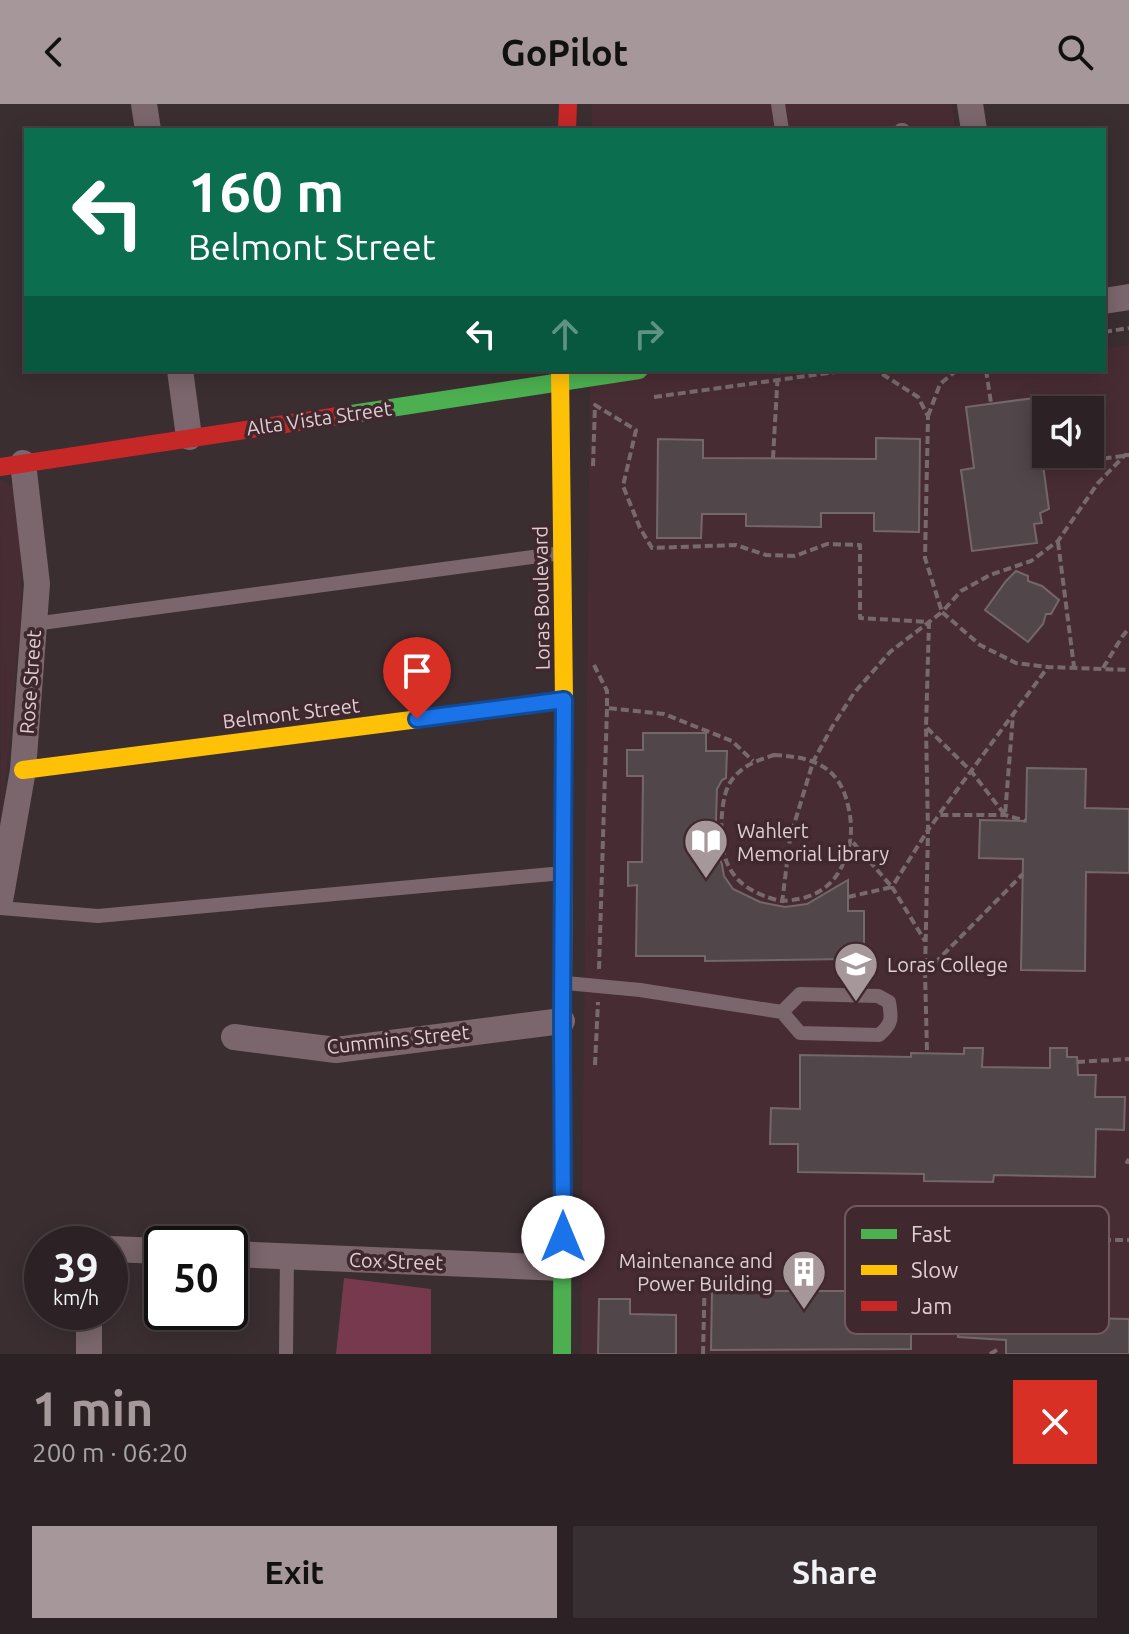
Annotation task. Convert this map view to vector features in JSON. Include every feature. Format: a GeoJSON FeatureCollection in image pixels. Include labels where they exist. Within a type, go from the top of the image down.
{"type":"FeatureCollection","features":[{"type":"Feature","properties":{"kind":"street"},"geometry":{"type":"LineString","coordinates":[[144,104],[148,128]]}},
{"type":"Feature","properties":{"kind":"street"},"geometry":{"type":"LineString","coordinates":[[567,128],[568,104]]}},
{"type":"Feature","properties":{"kind":"street"},"geometry":{"type":"LineString","coordinates":[[970,104],[974,128]]}},
{"type":"Feature","properties":{"kind":"street"},"geometry":{"type":"LineString","coordinates":[[1106,301],[1129,297]]}},
{"type":"Feature","properties":{"kind":"street"},"geometry":{"type":"LineString","coordinates":[[180,372],[189,437]]}},
{"type":"Feature","properties":{"kind":"street","name":"Alta Vista Street"},"geometry":{"type":"LineString","coordinates":[[12,465],[560,376],[613,372]]}},
{"type":"Feature","properties":{"kind":"street","name":"Loras Boulevard"},"geometry":{"type":"LineString","coordinates":[[560,376],[564,700],[562,1354]]}},
{"type":"Feature","properties":{"kind":"street","name":"Rose Street"},"geometry":{"type":"LineString","coordinates":[[0,901],[6,832],[23,770],[37,584],[12,465]]}},
{"type":"Feature","properties":{"kind":"street","name":"Belmont Street"},"geometry":{"type":"LineString","coordinates":[[23,770],[564,700]]}},
{"type":"Feature","properties":{"kind":"street","name":"Cummins Street"},"geometry":{"type":"LineString","coordinates":[[234,1037],[336,1050],[562,1021]]}},
{"type":"Feature","properties":{"kind":"street","name":"Cox Street"},"geometry":{"type":"LineString","coordinates":[[248,1255],[563,1268]]}},
{"type":"Feature","properties":{"kind":"street"},"geometry":{"type":"LineString","coordinates":[[89,1330],[89,1354]]}},
{"type":"Feature","properties":{"kind":"lane"},"geometry":{"type":"LineString","coordinates":[[778,104],[782,128]]}},
{"type":"Feature","properties":{"kind":"lane"},"geometry":{"type":"LineString","coordinates":[[34,624],[562,553]]}},
{"type":"Feature","properties":{"kind":"lane"},"geometry":{"type":"LineString","coordinates":[[0,908],[98,916],[563,873]]}},
{"type":"Feature","properties":{"kind":"lane"},"geometry":{"type":"LineString","coordinates":[[562,982],[640,990],[782,1012],[800,1033],[879,1035],[888,1028],[892,1017],[889,1002],[878,996],[800,994],[782,1012]]}},
{"type":"Feature","properties":{"kind":"lane"},"geometry":{"type":"LineString","coordinates":[[286,1354],[287,1257]]}},
{"type":"Feature","properties":{"kind":"path"},"geometry":{"type":"LineString","coordinates":[[1106,332],[1129,328]]}},
{"type":"Feature","properties":{"kind":"path"},"geometry":{"type":"LineString","coordinates":[[773,458],[778,372]]}},
{"type":"Feature","properties":{"kind":"path"},"geometry":{"type":"LineString","coordinates":[[641,398],[834,372]]}},
{"type":"Feature","properties":{"kind":"path"},"geometry":{"type":"LineString","coordinates":[[879,372],[918,397],[928,416]]}},
{"type":"Feature","properties":{"kind":"path"},"geometry":{"type":"LineString","coordinates":[[955,372],[940,384],[928,416],[925,558],[942,612],[980,645],[1016,663],[1129,670]]}},
{"type":"Feature","properties":{"kind":"path"},"geometry":{"type":"LineString","coordinates":[[986,372],[991,403]]}},
{"type":"Feature","properties":{"kind":"path"},"geometry":{"type":"LineString","coordinates":[[561,413],[610,403]]}},
{"type":"Feature","properties":{"kind":"path"},"geometry":{"type":"LineString","coordinates":[[593,466],[595,405]]}},
{"type":"Feature","properties":{"kind":"path"},"geometry":{"type":"LineString","coordinates":[[595,405],[636,430],[623,486],[652,548],[736,545],[766,555],[795,556],[827,544],[860,545],[860,618],[929,622]]}},
{"type":"Feature","properties":{"kind":"path"},"geometry":{"type":"LineString","coordinates":[[1104,458],[1127,455]]}},
{"type":"Feature","properties":{"kind":"path"},"geometry":{"type":"LineString","coordinates":[[782,903],[790,838],[813,762],[854,693],[890,652],[942,612],[961,591],[990,575],[1031,561],[1058,541],[1098,483],[1127,455]]}},
{"type":"Feature","properties":{"kind":"path"},"geometry":{"type":"LineString","coordinates":[[1058,541],[1074,667]]}},
{"type":"Feature","properties":{"kind":"path"},"geometry":{"type":"LineString","coordinates":[[927,1050],[925,941],[929,622]]}},
{"type":"Feature","properties":{"kind":"path"},"geometry":{"type":"LineString","coordinates":[[1103,668],[1129,628]]}},
{"type":"Feature","properties":{"kind":"path"},"geometry":{"type":"LineString","coordinates":[[594,665],[607,691],[598,986]]}},
{"type":"Feature","properties":{"kind":"path"},"geometry":{"type":"LineString","coordinates":[[848,897],[892,887],[928,830],[1048,667]]}},
{"type":"Feature","properties":{"kind":"path"},"geometry":{"type":"LineString","coordinates":[[607,708],[664,714],[732,741],[753,761]]}},
{"type":"Feature","properties":{"kind":"path"},"geometry":{"type":"LineString","coordinates":[[1005,815],[1013,715]]}},
{"type":"Feature","properties":{"kind":"path"},"geometry":{"type":"LineString","coordinates":[[926,728],[971,771],[1005,815]]}},
{"type":"Feature","properties":{"kind":"path"},"geometry":{"type":"LineString","coordinates":[[774,755],[796,756],[813,762],[830,771],[841,782],[852,824],[849,852],[837,879],[815,895],[782,903],[751,890],[737,881],[729,869],[720,838],[723,800],[734,776],[753,761],[774,755]]}},
{"type":"Feature","properties":{"kind":"path"},"geometry":{"type":"LineString","coordinates":[[939,815],[1005,815],[1026,821]]}},
{"type":"Feature","properties":{"kind":"path"},"geometry":{"type":"LineString","coordinates":[[850,839],[892,887],[925,941]]}},
{"type":"Feature","properties":{"kind":"path"},"geometry":{"type":"LineString","coordinates":[[925,973],[1023,874]]}},
{"type":"Feature","properties":{"kind":"path"},"geometry":{"type":"LineString","coordinates":[[1077,1062],[1129,1059]]}},
{"type":"Feature","properties":{"kind":"path"},"geometry":{"type":"LineString","coordinates":[[703,1354],[705,1270]]}},
{"type":"Feature","properties":{"kind":"path"},"geometry":{"type":"LineString","coordinates":[[990,1354],[997,1350],[997,1354]]}},
{"type":"Feature","properties":{"kind":"shaded area"},"geometry":{"type":"Polygon","coordinates":[[[592,104],[952,104],[956,128],[592,128],[592,104]]]}},
{"type":"Feature","properties":{"kind":"shaded area","name":"Loras College"},"geometry":{"type":"Polygon","coordinates":[[[1129,345],[1129,1354],[581,1354],[590,372],[1106,372],[1106,349],[1129,345]]]}},
{"type":"Feature","properties":{"kind":"shaded area"},"geometry":{"type":"Polygon","coordinates":[[[0,480],[16,488],[21,551],[21,616],[1,824],[0,480]]]}},
{"type":"Feature","properties":{"kind":"shaded area"},"geometry":{"type":"Polygon","coordinates":[[[344,1278],[431,1289],[431,1354],[336,1354],[344,1278]]]}},
{"type":"Feature","properties":{"kind":"building"},"geometry":{"type":"Polygon","coordinates":[[[1032,398],[1032,468],[1043,468],[1049,509],[1040,513],[1042,523],[1034,524],[1037,543],[972,551],[961,470],[974,468],[966,407],[1032,398]]]}},
{"type":"Feature","properties":{"kind":"building"},"geometry":{"type":"Polygon","coordinates":[[[876,438],[920,439],[919,532],[874,531],[874,513],[821,513],[821,527],[746,526],[746,514],[702,514],[701,538],[657,538],[658,439],[703,440],[703,458],[876,459],[876,438]]]}},
{"type":"Feature","properties":{"kind":"building"},"geometry":{"type":"Polygon","coordinates":[[[1016,571],[1028,576],[1028,581],[1042,586],[1059,600],[1028,642],[985,610],[1016,571]]]}},
{"type":"Feature","properties":{"kind":"building"},"geometry":{"type":"Polygon","coordinates":[[[643,733],[706,733],[706,751],[727,751],[726,778],[717,789],[715,850],[724,876],[733,889],[760,902],[785,907],[807,904],[848,880],[848,911],[864,911],[864,950],[846,950],[846,959],[705,961],[705,956],[636,956],[637,885],[628,886],[628,862],[642,862],[643,776],[627,776],[627,750],[643,750],[643,733]]]}},
{"type":"Feature","properties":{"kind":"building"},"geometry":{"type":"Polygon","coordinates":[[[1027,768],[1086,769],[1085,808],[1129,809],[1129,873],[1086,872],[1085,971],[1021,970],[1023,859],[979,858],[980,820],[1026,821],[1027,768]]]}},
{"type":"Feature","properties":{"kind":"building"},"geometry":{"type":"Polygon","coordinates":[[[964,1048],[983,1048],[982,1067],[1050,1068],[1050,1048],[1067,1048],[1067,1057],[1077,1057],[1078,1075],[1096,1075],[1095,1097],[1125,1097],[1124,1130],[1096,1129],[1095,1177],[994,1175],[993,1182],[924,1181],[924,1174],[798,1172],[798,1144],[770,1144],[771,1108],[800,1109],[800,1055],[911,1057],[911,1053],[964,1054],[964,1048]]]}},
{"type":"Feature","properties":{"kind":"building","name":"Maintenance and Power Building"},"geometry":{"type":"Polygon","coordinates":[[[712,1291],[845,1291],[845,1334],[911,1334],[911,1349],[711,1350],[712,1291]]]}},
{"type":"Feature","properties":{"kind":"building"},"geometry":{"type":"Polygon","coordinates":[[[599,1299],[630,1299],[630,1314],[676,1315],[676,1354],[598,1354],[599,1299]]]}},
{"type":"Feature","properties":{"kind":"building","name":"Maintenance and Power Building"},"geometry":{"type":"Polygon","coordinates":[[[1109,1319],[1129,1319],[1129,1354],[1006,1354],[1006,1340],[958,1337],[958,1334],[1109,1334],[1109,1319]]]}},
{"type":"Feature","properties":{"kind":"traffic: fast"},"geometry":{"type":"LineString","coordinates":[[345,415],[626,372]]}},
{"type":"Feature","properties":{"kind":"traffic: fast"},"geometry":{"type":"LineString","coordinates":[[442,716],[564,700]]}},
{"type":"Feature","properties":{"kind":"traffic: fast"},"geometry":{"type":"LineString","coordinates":[[562,1354],[563,994]]}},
{"type":"Feature","properties":{"kind":"traffic: slow"},"geometry":{"type":"LineString","coordinates":[[560,372],[564,700],[563,994]]}},
{"type":"Feature","properties":{"kind":"traffic: slow"},"geometry":{"type":"LineString","coordinates":[[23,770],[442,716]]}},
{"type":"Feature","properties":{"kind":"traffic: jam"},"geometry":{"type":"LineString","coordinates":[[567,128],[568,104]]}},
{"type":"Feature","properties":{"kind":"traffic: jam"},"geometry":{"type":"LineString","coordinates":[[0,467],[345,415]]}},
{"type":"Feature","properties":{"kind":"place","name":"Wahlert Memorial Library"},"geometry":{"type":"Point","coordinates":[706,880]}},
{"type":"Feature","properties":{"kind":"place","name":"Loras College"},"geometry":{"type":"Point","coordinates":[856,1003]}},
{"type":"Feature","properties":{"kind":"place","name":"Maintenance and Power Building"},"geometry":{"type":"Point","coordinates":[804,1311]}},
{"type":"Feature","properties":{"kind":"route"},"geometry":{"type":"LineString","coordinates":[[417,719],[564,700],[563,1237]]}}]}
